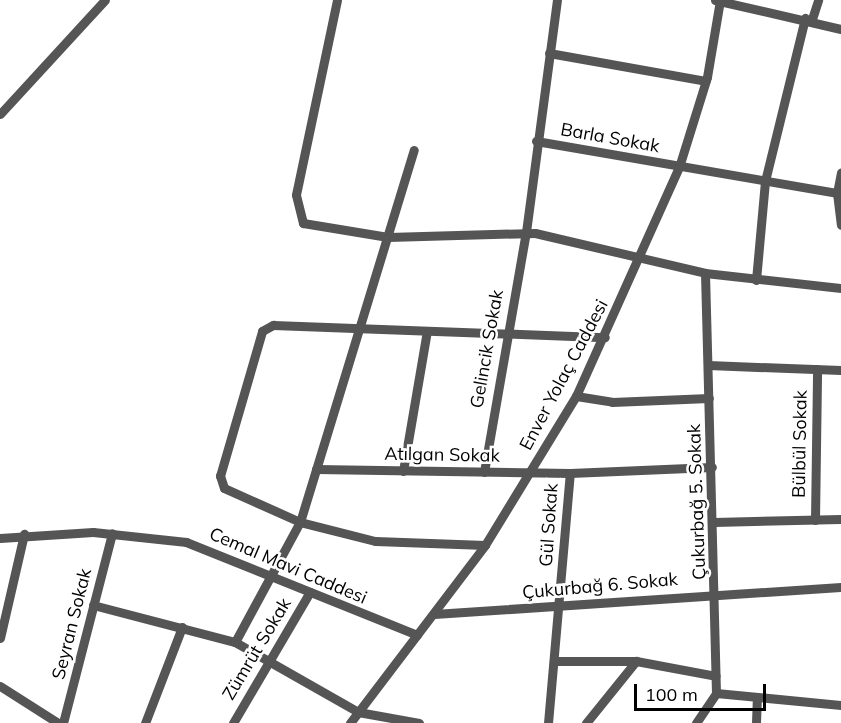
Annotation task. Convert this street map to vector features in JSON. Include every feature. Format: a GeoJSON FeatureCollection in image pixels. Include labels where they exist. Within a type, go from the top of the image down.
{"type":"FeatureCollection","features":[{"type":"Feature","properties":{"kind":"street"},"geometry":{"type":"LineString","coordinates":[[0,114],[105,0]]}},
{"type":"Feature","properties":{"kind":"street"},"geometry":{"type":"LineString","coordinates":[[338,0],[296,207],[303,223],[318,228],[388,237],[526,232],[705,273],[841,288]]}},
{"type":"Feature","properties":{"kind":"street","name":"Gelincik Sokak"},"geometry":{"type":"LineString","coordinates":[[484,472],[506,330],[526,232],[536,141],[557,0]]}},
{"type":"Feature","properties":{"kind":"street"},"geometry":{"type":"LineString","coordinates":[[718,0],[808,19],[841,29]]}},
{"type":"Feature","properties":{"kind":"street","name":"Enver Yolaç Caddesi"},"geometry":{"type":"LineString","coordinates":[[350,723],[485,545],[576,396],[605,337],[679,167],[706,81],[718,0]]}},
{"type":"Feature","properties":{"kind":"street"},"geometry":{"type":"LineString","coordinates":[[756,280],[765,181],[808,19],[818,0]]}},
{"type":"Feature","properties":{"kind":"street"},"geometry":{"type":"LineString","coordinates":[[549,53],[706,81]]}},
{"type":"Feature","properties":{"kind":"street","name":"Barla Sokak"},"geometry":{"type":"LineString","coordinates":[[536,141],[837,193]]}},
{"type":"Feature","properties":{"kind":"street"},"geometry":{"type":"LineString","coordinates":[[235,642],[300,522],[355,331],[388,237],[414,150]]}},
{"type":"Feature","properties":{"kind":"street"},"geometry":{"type":"LineString","coordinates":[[841,172],[837,193],[841,225]]}},
{"type":"Feature","properties":{"kind":"street","name":"Çukurbağ 5. Sokak"},"geometry":{"type":"LineString","coordinates":[[705,273],[717,592],[716,693]]}},
{"type":"Feature","properties":{"kind":"street"},"geometry":{"type":"LineString","coordinates":[[485,545],[375,542],[300,522],[220,483],[264,328],[355,331],[506,330],[605,337]]}},
{"type":"Feature","properties":{"kind":"street"},"geometry":{"type":"LineString","coordinates":[[403,471],[428,331]]}},
{"type":"Feature","properties":{"kind":"street"},"geometry":{"type":"LineString","coordinates":[[708,365],[841,370]]}},
{"type":"Feature","properties":{"kind":"street","name":"Bülbül Sokak"},"geometry":{"type":"LineString","coordinates":[[815,520],[817,369]]}},
{"type":"Feature","properties":{"kind":"street"},"geometry":{"type":"LineString","coordinates":[[576,396],[612,402],[709,398]]}},
{"type":"Feature","properties":{"kind":"street","name":"Atılgan Sokak"},"geometry":{"type":"LineString","coordinates":[[316,469],[570,473],[712,467]]}},
{"type":"Feature","properties":{"kind":"street","name":"Gül Sokak"},"geometry":{"type":"LineString","coordinates":[[548,723],[570,473]]}},
{"type":"Feature","properties":{"kind":"street"},"geometry":{"type":"LineString","coordinates":[[714,522],[841,519]]}},
{"type":"Feature","properties":{"kind":"street","name":"Cemal Mavi Caddesi"},"geometry":{"type":"LineString","coordinates":[[0,538],[24,534],[112,533],[207,547],[417,635]]}},
{"type":"Feature","properties":{"kind":"street","name":"Seyran Sokak"},"geometry":{"type":"LineString","coordinates":[[63,723],[112,533]]}},
{"type":"Feature","properties":{"kind":"street"},"geometry":{"type":"LineString","coordinates":[[0,638],[24,534]]}},
{"type":"Feature","properties":{"kind":"street","name":"Çukurbağ 6. Sokak"},"geometry":{"type":"LineString","coordinates":[[434,614],[559,607],[717,592],[841,587]]}},
{"type":"Feature","properties":{"kind":"street","name":"Zümrüt Sokak"},"geometry":{"type":"LineString","coordinates":[[232,723],[310,592]]}},
{"type":"Feature","properties":{"kind":"street"},"geometry":{"type":"LineString","coordinates":[[93,605],[235,642],[358,712],[419,723]]}},
{"type":"Feature","properties":{"kind":"street"},"geometry":{"type":"LineString","coordinates":[[145,723],[182,627]]}},
{"type":"Feature","properties":{"kind":"street"},"geometry":{"type":"LineString","coordinates":[[554,661],[636,661],[716,676]]}},
{"type":"Feature","properties":{"kind":"street"},"geometry":{"type":"LineString","coordinates":[[586,723],[636,661]]}},
{"type":"Feature","properties":{"kind":"street"},"geometry":{"type":"LineString","coordinates":[[0,686],[58,723]]}},
{"type":"Feature","properties":{"kind":"street"},"geometry":{"type":"LineString","coordinates":[[696,723],[716,693],[841,705]]}},
{"type":"Feature","properties":{"kind":"street"},"geometry":{"type":"LineString","coordinates":[[756,723],[758,697]]}}]}
